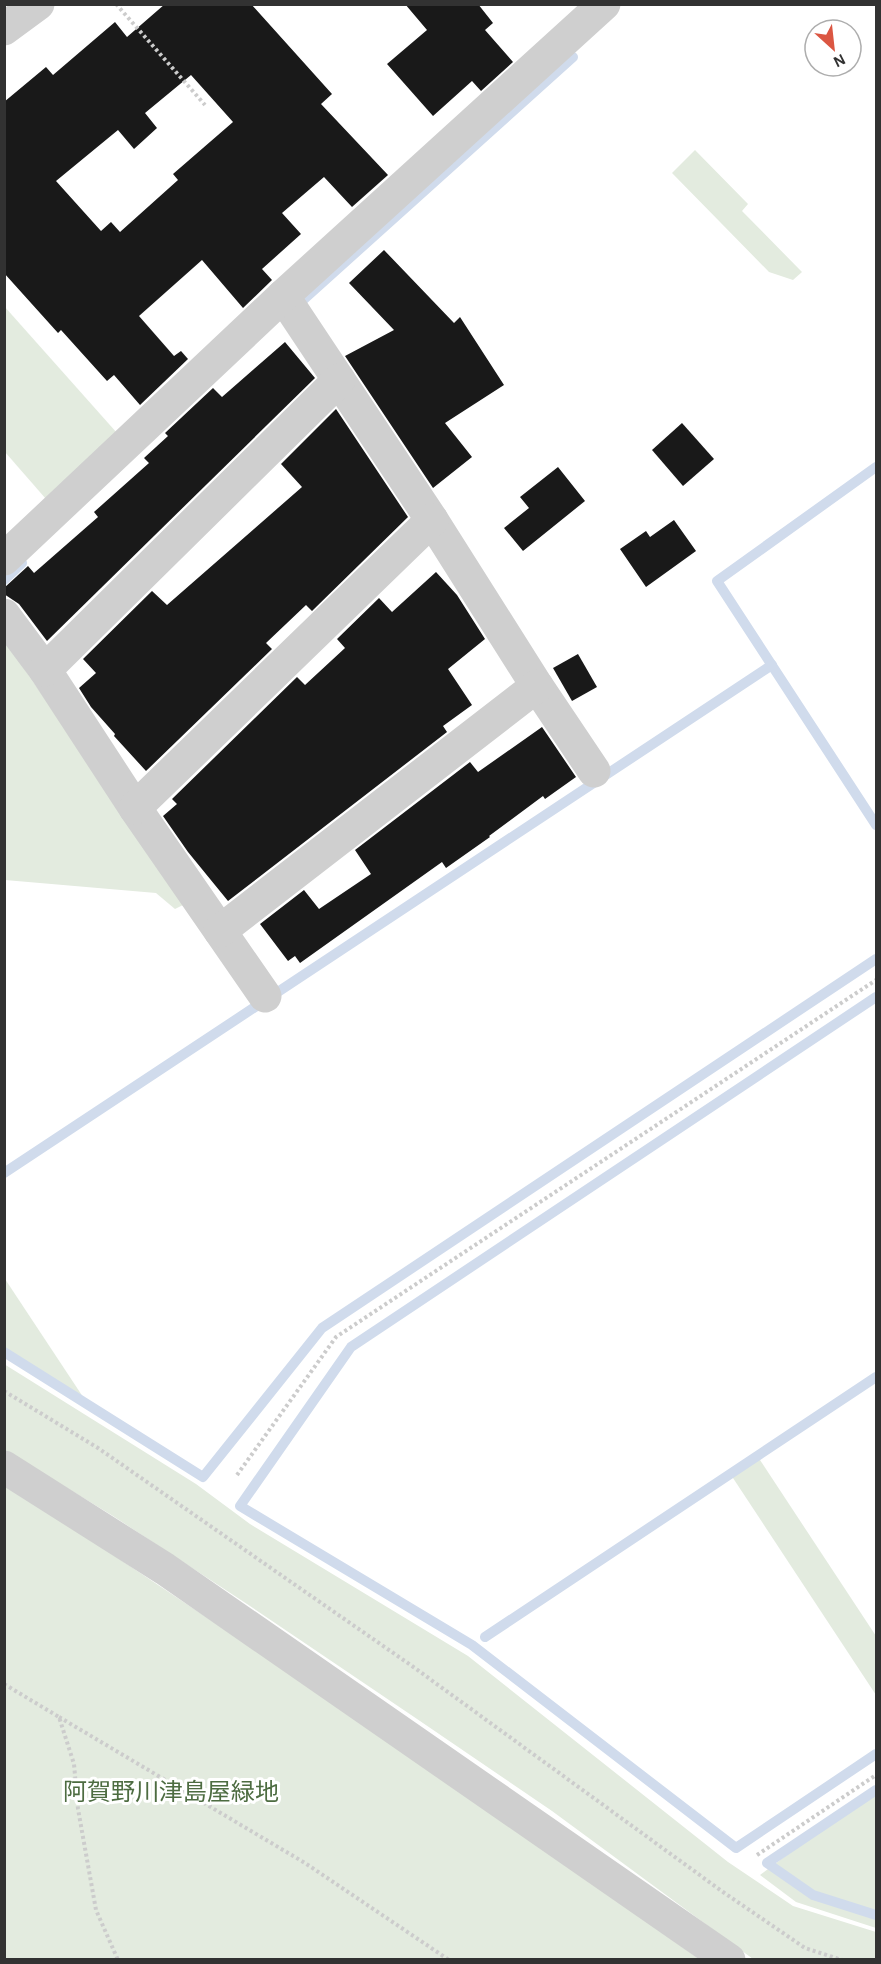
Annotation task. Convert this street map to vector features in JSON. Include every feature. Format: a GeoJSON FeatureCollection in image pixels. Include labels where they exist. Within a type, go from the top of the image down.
{"type":"FeatureCollection","features":[{"type":"Feature","properties":{"kind":"street"},"geometry":{"type":"LineString","coordinates":[[4,29],[38,4]]}},
{"type":"Feature","properties":{"kind":"street"},"geometry":{"type":"LineString","coordinates":[[4,559],[283,296],[604,4]]}},
{"type":"Feature","properties":{"kind":"street"},"geometry":{"type":"LineString","coordinates":[[283,296],[432,520],[594,771]]}},
{"type":"Feature","properties":{"kind":"street"},"geometry":{"type":"LineString","coordinates":[[45,670],[339,380]]}},
{"type":"Feature","properties":{"kind":"street"},"geometry":{"type":"LineString","coordinates":[[135,808],[432,520]]}},
{"type":"Feature","properties":{"kind":"street"},"geometry":{"type":"LineString","coordinates":[[4,615],[45,670],[135,808],[265,996]]}},
{"type":"Feature","properties":{"kind":"street"},"geometry":{"type":"LineString","coordinates":[[220,931],[537,686]]}},
{"type":"Feature","properties":{"kind":"street"},"geometry":{"type":"LineString","coordinates":[[4,1467],[165,1569],[729,1959]]}},
{"type":"Feature","properties":{"kind":"path"},"geometry":{"type":"LineString","coordinates":[[116,4],[205,105]]}},
{"type":"Feature","properties":{"kind":"path"},"geometry":{"type":"LineString","coordinates":[[237,1475],[336,1337],[876,980]]}},
{"type":"Feature","properties":{"kind":"path"},"geometry":{"type":"LineString","coordinates":[[4,1391],[98,1448],[412,1666],[714,1885],[805,1948],[842,1959]]}},
{"type":"Feature","properties":{"kind":"path"},"geometry":{"type":"LineString","coordinates":[[4,1684],[305,1863],[449,1959]]}},
{"type":"Feature","properties":{"kind":"path"},"geometry":{"type":"LineString","coordinates":[[59,1717],[74,1764],[78,1809],[96,1910],[118,1959]]}},
{"type":"Feature","properties":{"kind":"path"},"geometry":{"type":"LineString","coordinates":[[757,1855],[876,1775]]}},
{"type":"Feature","properties":{"kind":"green space"},"geometry":{"type":"Polygon","coordinates":[[[695,150],[748,204],[742,211],[802,272],[793,280],[769,272],[672,173],[695,150]]]}},
{"type":"Feature","properties":{"kind":"green space"},"geometry":{"type":"Polygon","coordinates":[[[4,306],[117,433],[46,499],[5,452],[4,306]]]}},
{"type":"Feature","properties":{"kind":"green space"},"geometry":{"type":"Polygon","coordinates":[[[4,639],[185,904],[175,909],[156,893],[5,880],[4,639]]]}},
{"type":"Feature","properties":{"kind":"green space"},"geometry":{"type":"Polygon","coordinates":[[[5,1279],[89,1406],[5,1353],[5,1279]]]}},
{"type":"Feature","properties":{"kind":"green space"},"geometry":{"type":"Polygon","coordinates":[[[4,1364],[196,1484],[250,1524],[468,1656],[728,1862],[793,1906],[876,1932],[876,1959],[753,1959],[552,1811],[420,1721],[113,1516],[5,1450],[4,1364]]]}},
{"type":"Feature","properties":{"kind":"green space"},"geometry":{"type":"Polygon","coordinates":[[[758,1457],[876,1636],[876,1695],[731,1475],[758,1457]]]}},
{"type":"Feature","properties":{"kind":"green space","name":"阿賀野川津島屋緑地"},"geometry":{"type":"Polygon","coordinates":[[[5,1485],[390,1740],[699,1959],[5,1960],[5,1485]]]}},
{"type":"Feature","properties":{"kind":"green space"},"geometry":{"type":"Polygon","coordinates":[[[876,1788],[876,1928],[796,1902],[760,1875],[822,1829],[832,1818],[876,1788]]]}},
{"type":"Feature","properties":{"kind":"building"},"geometry":{"type":"Polygon","coordinates":[[[165,4],[251,4],[332,94],[321,104],[388,175],[352,207],[324,177],[282,213],[301,234],[262,269],[272,280],[243,308],[202,260],[139,316],[174,356],[181,351],[188,359],[140,405],[114,375],[107,381],[61,330],[58,333],[4,273],[4,102],[46,67],[53,75],[115,22],[127,37],[165,4]],[[191,75],[145,113],[157,128],[134,149],[118,130],[56,181],[101,231],[111,222],[120,232],[178,180],[173,174],[233,122],[191,75]]]}},
{"type":"Feature","properties":{"kind":"building"},"geometry":{"type":"Polygon","coordinates":[[[405,4],[478,4],[493,23],[485,30],[513,62],[481,91],[472,81],[433,116],[387,64],[427,30],[405,4]]]}},
{"type":"Feature","properties":{"kind":"building"},"geometry":{"type":"Polygon","coordinates":[[[384,250],[454,323],[460,317],[504,385],[445,423],[472,457],[433,488],[345,356],[394,330],[349,283],[384,250]]]}},
{"type":"Feature","properties":{"kind":"building"},"geometry":{"type":"Polygon","coordinates":[[[285,342],[315,378],[47,641],[19,604],[4,594],[4,588],[28,566],[34,573],[98,517],[94,512],[149,463],[144,458],[168,436],[165,433],[213,388],[222,397],[285,342]]]}},
{"type":"Feature","properties":{"kind":"building"},"geometry":{"type":"Polygon","coordinates":[[[336,409],[408,517],[312,611],[306,605],[266,643],[272,649],[146,771],[114,736],[115,734],[91,707],[79,688],[96,673],[83,659],[152,591],[167,605],[302,487],[281,464],[336,409]]]}},
{"type":"Feature","properties":{"kind":"building"},"geometry":{"type":"Polygon","coordinates":[[[682,423],[714,459],[683,486],[652,450],[682,423]]]}},
{"type":"Feature","properties":{"kind":"building"},"geometry":{"type":"Polygon","coordinates":[[[558,467],[585,501],[523,551],[504,528],[529,508],[520,497],[558,467]]]}},
{"type":"Feature","properties":{"kind":"building"},"geometry":{"type":"Polygon","coordinates":[[[674,520],[696,551],[646,587],[620,549],[646,531],[650,537],[674,520]]]}},
{"type":"Feature","properties":{"kind":"building"},"geometry":{"type":"Polygon","coordinates":[[[436,572],[457,595],[485,639],[448,669],[472,705],[443,726],[447,732],[228,901],[188,852],[163,816],[177,804],[172,799],[297,677],[305,685],[345,648],[337,639],[379,598],[392,612],[436,572]]]}},
{"type":"Feature","properties":{"kind":"building"},"geometry":{"type":"Polygon","coordinates":[[[578,654],[597,687],[572,701],[553,668],[578,654]]]}},
{"type":"Feature","properties":{"kind":"building"},"geometry":{"type":"Polygon","coordinates":[[[542,727],[576,777],[545,799],[543,796],[446,868],[442,862],[300,963],[295,956],[288,961],[260,924],[304,890],[319,909],[371,874],[355,850],[470,762],[478,772],[542,727]]]}},
{"type":"Feature","properties":{"kind":"waterway"},"geometry":{"type":"LineString","coordinates":[[303,300],[573,57]]}},
{"type":"Feature","properties":{"kind":"waterway"},"geometry":{"type":"LineString","coordinates":[[876,467],[717,581],[876,825]]}},
{"type":"Feature","properties":{"kind":"waterway"},"geometry":{"type":"LineString","coordinates":[[4,580],[22,563]]}},
{"type":"Feature","properties":{"kind":"waterway"},"geometry":{"type":"LineString","coordinates":[[4,1173],[772,665]]}},
{"type":"Feature","properties":{"kind":"waterway"},"geometry":{"type":"LineString","coordinates":[[4,1352],[203,1477],[322,1328],[876,959]]}},
{"type":"Feature","properties":{"kind":"waterway"},"geometry":{"type":"LineString","coordinates":[[876,997],[351,1347],[240,1506],[472,1645],[736,1848],[876,1754]]}},
{"type":"Feature","properties":{"kind":"waterway"},"geometry":{"type":"LineString","coordinates":[[485,1637],[876,1377]]}},
{"type":"Feature","properties":{"kind":"waterway"},"geometry":{"type":"LineString","coordinates":[[876,1790],[767,1863],[813,1895],[876,1915]]}}]}
